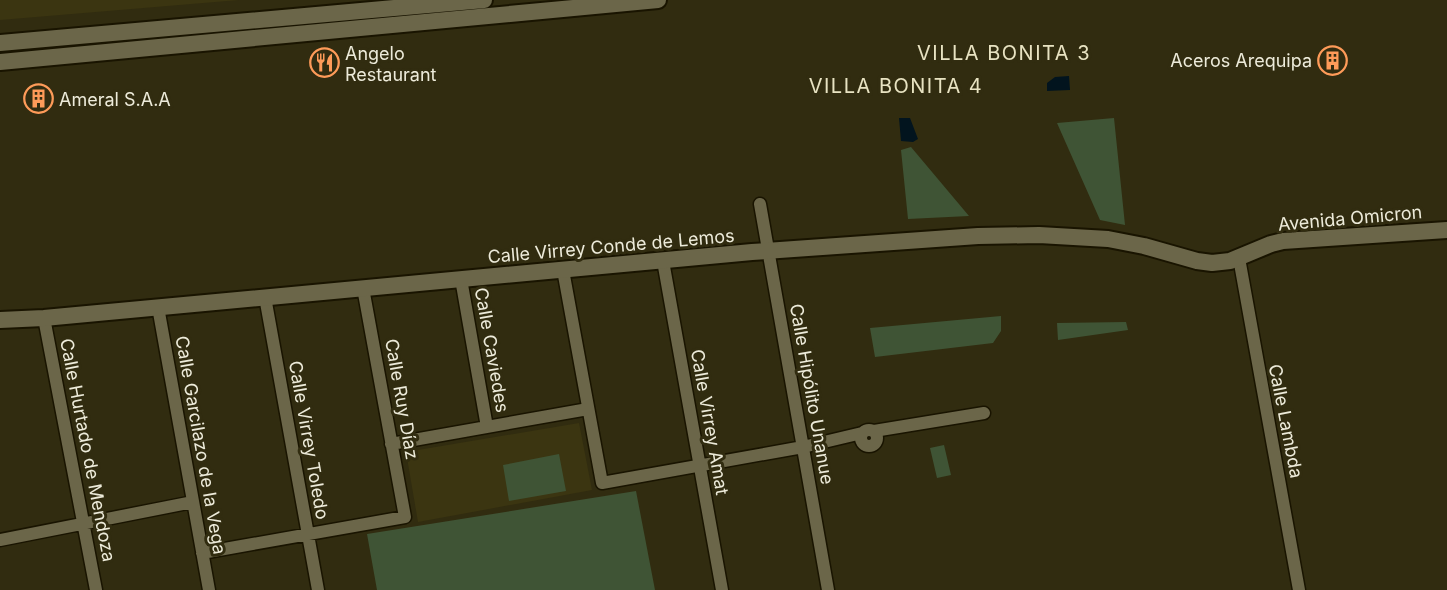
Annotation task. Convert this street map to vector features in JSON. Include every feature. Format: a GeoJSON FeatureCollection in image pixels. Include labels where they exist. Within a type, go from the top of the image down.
{"type":"FeatureCollection","features":[{"type":"Feature","properties":{"kind":"street"},"geometry":{"type":"LineString","coordinates":[[423,13],[484,0]]}},
{"type":"Feature","properties":{"kind":"street"},"geometry":{"type":"LineString","coordinates":[[0,43],[423,13],[658,0]]}},
{"type":"Feature","properties":{"kind":"street"},"geometry":{"type":"LineString","coordinates":[[0,62],[136,50],[359,19]]}},
{"type":"Feature","properties":{"kind":"street","name":"Calle Hipólito Unanue"},"geometry":{"type":"LineString","coordinates":[[760,204],[828,590]]}},
{"type":"Feature","properties":{"kind":"street","name":"Avenida Omicron"},"geometry":{"type":"LineString","coordinates":[[1231,260],[1271,244],[1283,242],[1447,230]]}},
{"type":"Feature","properties":{"kind":"street","name":"Calle Virrey Conde de Lemos"},"geometry":{"type":"LineString","coordinates":[[0,321],[768,251],[966,236],[1039,235],[1108,239],[1144,246],[1197,261],[1212,263],[1231,260]]}},
{"type":"Feature","properties":{"kind":"street","name":"Calle Lambda"},"geometry":{"type":"LineString","coordinates":[[1231,260],[1299,590]]}},
{"type":"Feature","properties":{"kind":"street","name":"Calle Virrey Amat"},"geometry":{"type":"LineString","coordinates":[[663,261],[722,590]]}},
{"type":"Feature","properties":{"kind":"street"},"geometry":{"type":"LineString","coordinates":[[563,270],[602,483],[803,447],[868,432],[984,413]]}},
{"type":"Feature","properties":{"kind":"street","name":"Calle Caviedes"},"geometry":{"type":"LineString","coordinates":[[461,279],[487,427]]}},
{"type":"Feature","properties":{"kind":"street","name":"Calle Ruy Díaz"},"geometry":{"type":"LineString","coordinates":[[308,534],[405,517],[363,288]]}},
{"type":"Feature","properties":{"kind":"street","name":"Calle Virrey Toledo"},"geometry":{"type":"LineString","coordinates":[[265,297],[318,590]]}},
{"type":"Feature","properties":{"kind":"street","name":"Calle Garcilazo de la Vega"},"geometry":{"type":"LineString","coordinates":[[158,307],[209,590]]}},
{"type":"Feature","properties":{"kind":"street","name":"Calle Hurtado de Mendoza"},"geometry":{"type":"LineString","coordinates":[[44,318],[96,590]]}},
{"type":"Feature","properties":{"kind":"street"},"geometry":{"type":"LineString","coordinates":[[391,444],[588,409]]}},
{"type":"Feature","properties":{"kind":"street"},"geometry":{"type":"LineString","coordinates":[[0,540],[193,502]]}},
{"type":"Feature","properties":{"kind":"street"},"geometry":{"type":"LineString","coordinates":[[202,553],[308,534]]}},
{"type":"Feature","properties":{"kind":"shaded area"},"geometry":{"type":"Polygon","coordinates":[[[0,0],[239,0],[0,20],[0,0]]]}},
{"type":"Feature","properties":{"kind":"shaded area"},"geometry":{"type":"Polygon","coordinates":[[[579,423],[592,490],[418,522],[406,452],[579,423]]]}},
{"type":"Feature","properties":{"kind":"green space"},"geometry":{"type":"Polygon","coordinates":[[[1114,118],[1125,225],[1100,220],[1057,123],[1114,118]]]}},
{"type":"Feature","properties":{"kind":"green space"},"geometry":{"type":"Polygon","coordinates":[[[911,147],[969,216],[908,219],[901,150],[911,147]]]}},
{"type":"Feature","properties":{"kind":"green space"},"geometry":{"type":"Polygon","coordinates":[[[1001,316],[1001,331],[993,343],[875,357],[870,328],[1001,316]]]}},
{"type":"Feature","properties":{"kind":"green space"},"geometry":{"type":"Polygon","coordinates":[[[1126,322],[1128,330],[1058,340],[1057,323],[1126,322]]]}},
{"type":"Feature","properties":{"kind":"green space"},"geometry":{"type":"Polygon","coordinates":[[[944,445],[951,475],[937,478],[930,448],[944,445]]]}},
{"type":"Feature","properties":{"kind":"green space"},"geometry":{"type":"Polygon","coordinates":[[[559,454],[566,491],[509,501],[503,465],[559,454]]]}},
{"type":"Feature","properties":{"kind":"green space"},"geometry":{"type":"Polygon","coordinates":[[[636,491],[655,590],[377,590],[367,534],[636,491]]]}},
{"type":"Feature","properties":{"kind":"water"},"geometry":{"type":"Polygon","coordinates":[[[1069,76],[1070,90],[1047,91],[1047,83],[1055,77],[1069,76]]]}},
{"type":"Feature","properties":{"kind":"water"},"geometry":{"type":"Polygon","coordinates":[[[899,118],[910,118],[918,139],[913,142],[901,141],[899,118]]]}},
{"type":"Feature","properties":{"kind":"place","name":"Aceros Arequipa"},"geometry":{"type":"Point","coordinates":[1333,60]}},
{"type":"Feature","properties":{"kind":"place","name":"Angelo Restaurant"},"geometry":{"type":"Point","coordinates":[324,63]}},
{"type":"Feature","properties":{"kind":"place","name":"Ameral S.A.A"},"geometry":{"type":"Point","coordinates":[38,99]}},
{"type":"Feature","properties":{"kind":"district","name":"VILLA BONITA 3"},"geometry":{"type":"Point","coordinates":[1004,53]}},
{"type":"Feature","properties":{"kind":"district","name":"VILLA BONITA 4"},"geometry":{"type":"Point","coordinates":[896,86]}}]}
